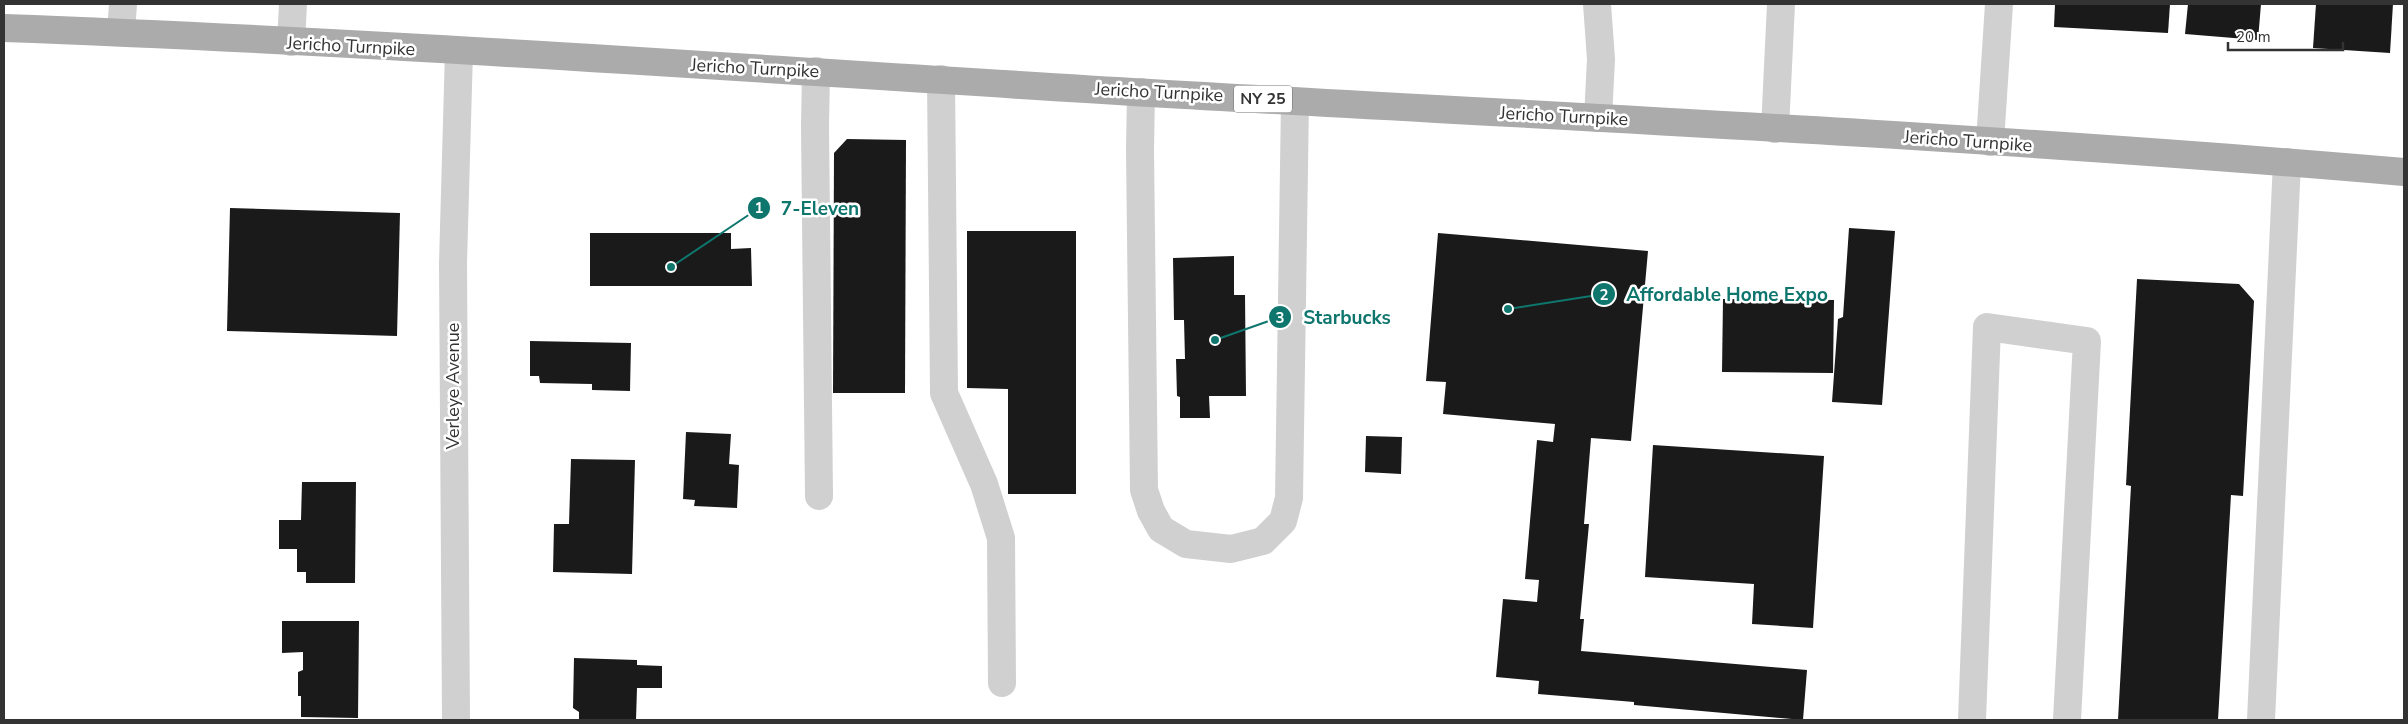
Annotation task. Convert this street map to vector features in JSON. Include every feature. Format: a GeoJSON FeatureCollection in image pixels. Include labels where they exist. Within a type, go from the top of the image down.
{"type":"FeatureCollection","features":[{"type":"Feature","properties":{"kind":"main road","name":"Jericho Turnpike"},"geometry":{"type":"LineString","coordinates":[[4,28],[121,32],[816,71],[1990,142],[2287,162],[2404,172]]}},
{"type":"Feature","properties":{"kind":"street"},"geometry":{"type":"LineString","coordinates":[[121,32],[123,4]]}},
{"type":"Feature","properties":{"kind":"street"},"geometry":{"type":"LineString","coordinates":[[291,42],[293,4]]}},
{"type":"Feature","properties":{"kind":"street"},"geometry":{"type":"LineString","coordinates":[[1597,4],[1600,59],[1598,118]]}},
{"type":"Feature","properties":{"kind":"street"},"geometry":{"type":"LineString","coordinates":[[1774,129],[1781,4]]}},
{"type":"Feature","properties":{"kind":"street"},"geometry":{"type":"LineString","coordinates":[[1990,142],[1998,4]]}},
{"type":"Feature","properties":{"kind":"street","name":"Verleye Avenue"},"geometry":{"type":"LineString","coordinates":[[456,720],[453,263],[459,51]]}},
{"type":"Feature","properties":{"kind":"street"},"geometry":{"type":"LineString","coordinates":[[816,71],[819,496]]}},
{"type":"Feature","properties":{"kind":"street"},"geometry":{"type":"LineString","coordinates":[[941,79],[944,393],[984,484],[1001,538],[1002,682]]}},
{"type":"Feature","properties":{"kind":"street"},"geometry":{"type":"LineString","coordinates":[[1141,92],[1144,490],[1151,511],[1161,529],[1186,544],[1231,549],[1263,541],[1283,521],[1289,498],[1295,101]]}},
{"type":"Feature","properties":{"kind":"street"},"geometry":{"type":"LineString","coordinates":[[2261,720],[2287,162]]}},
{"type":"Feature","properties":{"kind":"street"},"geometry":{"type":"LineString","coordinates":[[1972,720],[1987,327],[2087,342],[2067,720]]}},
{"type":"Feature","properties":{"kind":"building"},"geometry":{"type":"Polygon","coordinates":[[[2055,4],[2170,4],[2168,33],[2054,27],[2055,4]]]}},
{"type":"Feature","properties":{"kind":"building"},"geometry":{"type":"Polygon","coordinates":[[[2188,4],[2261,4],[2258,40],[2185,34],[2188,4]]]}},
{"type":"Feature","properties":{"kind":"building"},"geometry":{"type":"Polygon","coordinates":[[[2316,4],[2393,4],[2390,53],[2313,48],[2316,4]]]}},
{"type":"Feature","properties":{"kind":"building"},"geometry":{"type":"Polygon","coordinates":[[[847,139],[906,140],[905,393],[833,393],[834,153],[847,139]]]}},
{"type":"Feature","properties":{"kind":"building"},"geometry":{"type":"Polygon","coordinates":[[[230,208],[400,213],[397,336],[227,331],[230,208]]]}},
{"type":"Feature","properties":{"kind":"building"},"geometry":{"type":"Polygon","coordinates":[[[1849,228],[1895,231],[1882,405],[1832,402],[1838,319],[1843,317],[1849,228]]]}},
{"type":"Feature","properties":{"kind":"building"},"geometry":{"type":"Polygon","coordinates":[[[967,231],[1076,231],[1076,494],[1008,494],[1008,389],[967,388],[967,231]]]}},
{"type":"Feature","properties":{"kind":"building"},"geometry":{"type":"Polygon","coordinates":[[[590,233],[731,233],[731,249],[751,248],[752,286],[590,286],[590,233]]]}},
{"type":"Feature","properties":{"kind":"building"},"geometry":{"type":"Polygon","coordinates":[[[1438,233],[1648,251],[1631,441],[1591,438],[1584,524],[1589,524],[1580,619],[1584,619],[1581,651],[1807,670],[1803,720],[1634,705],[1634,702],[1538,694],[1539,681],[1496,677],[1503,599],[1537,602],[1539,580],[1525,579],[1537,440],[1553,442],[1555,424],[1443,414],[1446,382],[1426,381],[1438,233]]]}},
{"type":"Feature","properties":{"kind":"building"},"geometry":{"type":"Polygon","coordinates":[[[1234,256],[1234,295],[1245,295],[1246,396],[1209,396],[1210,418],[1180,418],[1180,397],[1177,396],[1176,359],[1185,359],[1184,320],[1174,320],[1173,258],[1234,256]]]}},
{"type":"Feature","properties":{"kind":"building"},"geometry":{"type":"Polygon","coordinates":[[[2137,279],[2239,284],[2254,301],[2243,496],[2231,495],[2218,720],[2118,720],[2131,486],[2126,485],[2137,279]]]}},
{"type":"Feature","properties":{"kind":"building"},"geometry":{"type":"Polygon","coordinates":[[[1723,299],[1834,300],[1833,373],[1722,372],[1723,299]]]}},
{"type":"Feature","properties":{"kind":"building"},"geometry":{"type":"Polygon","coordinates":[[[530,341],[631,343],[630,391],[592,390],[592,384],[540,383],[539,376],[530,376],[530,341]]]}},
{"type":"Feature","properties":{"kind":"building"},"geometry":{"type":"Polygon","coordinates":[[[686,432],[731,434],[729,464],[739,465],[737,508],[694,506],[695,500],[683,499],[686,432]]]}},
{"type":"Feature","properties":{"kind":"building"},"geometry":{"type":"Polygon","coordinates":[[[1366,436],[1402,437],[1401,474],[1365,472],[1366,436]]]}},
{"type":"Feature","properties":{"kind":"building"},"geometry":{"type":"Polygon","coordinates":[[[1653,445],[1824,456],[1813,628],[1752,624],[1754,584],[1645,577],[1653,445]]]}},
{"type":"Feature","properties":{"kind":"building"},"geometry":{"type":"Polygon","coordinates":[[[571,459],[635,460],[632,574],[553,572],[554,524],[569,524],[571,459]]]}},
{"type":"Feature","properties":{"kind":"building"},"geometry":{"type":"Polygon","coordinates":[[[302,482],[356,482],[355,583],[306,583],[306,572],[297,572],[297,549],[279,549],[279,520],[301,520],[302,482]]]}},
{"type":"Feature","properties":{"kind":"building"},"geometry":{"type":"Polygon","coordinates":[[[282,621],[359,621],[358,718],[301,717],[301,696],[298,696],[298,672],[303,670],[303,652],[282,653],[282,621]]]}},
{"type":"Feature","properties":{"kind":"building"},"geometry":{"type":"Polygon","coordinates":[[[574,658],[637,660],[637,665],[662,666],[662,688],[637,688],[636,720],[579,720],[579,712],[573,708],[574,658]]]}},
{"type":"Feature","properties":{"kind":"place","name":"7-Eleven"},"geometry":{"type":"Point","coordinates":[671,267]}},
{"type":"Feature","properties":{"kind":"place","name":"Affordable Home Expo"},"geometry":{"type":"Point","coordinates":[1508,309]}},
{"type":"Feature","properties":{"kind":"place","name":"Starbucks"},"geometry":{"type":"Point","coordinates":[1215,340]}}]}
